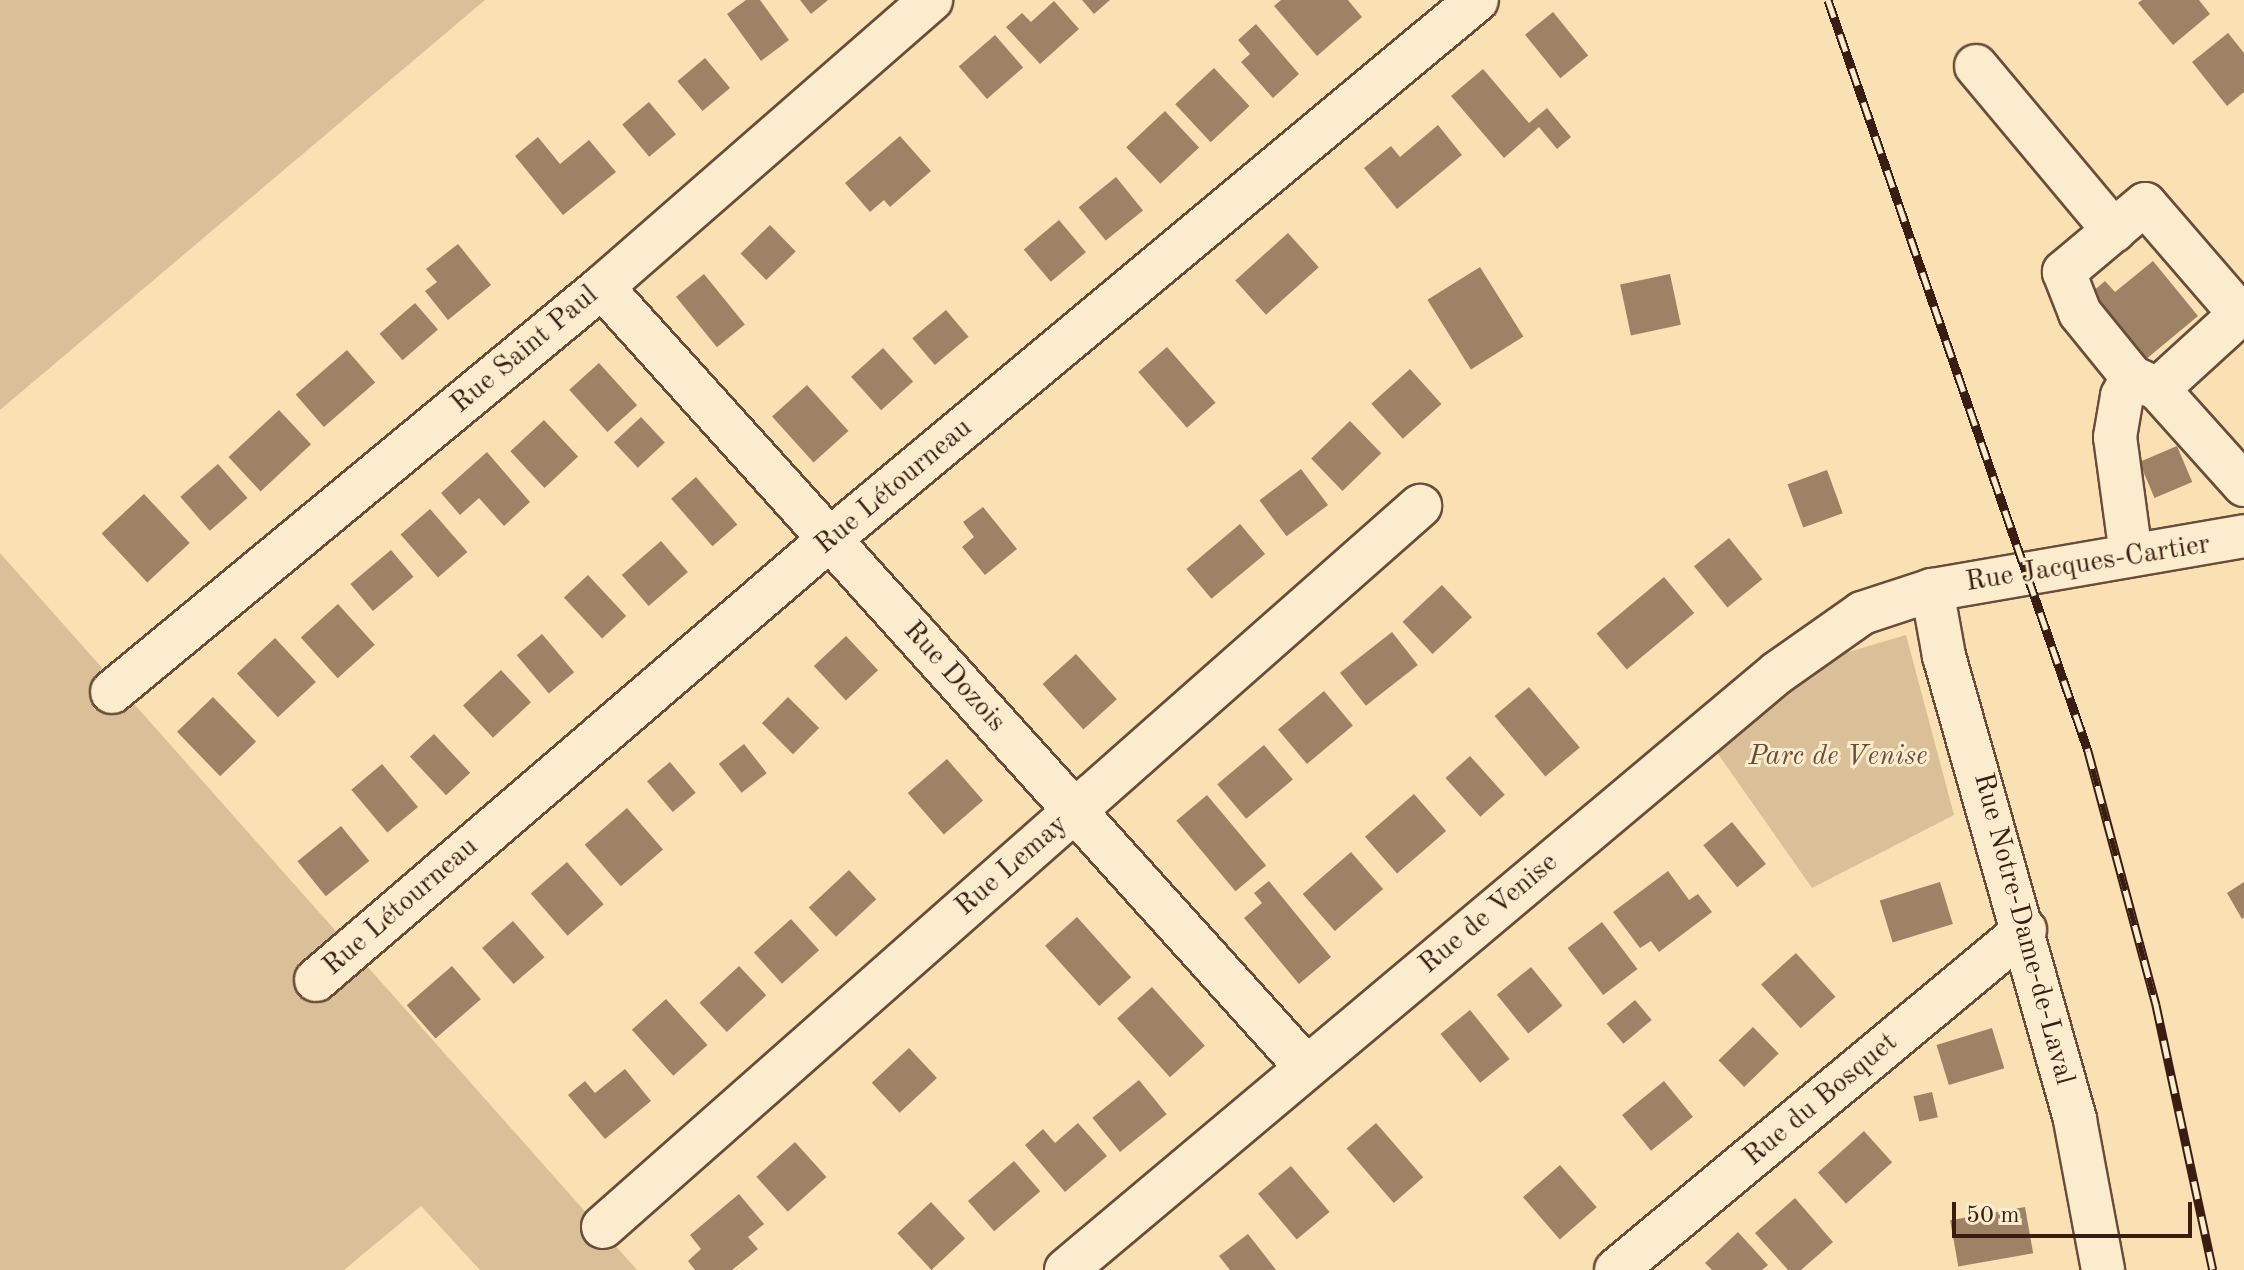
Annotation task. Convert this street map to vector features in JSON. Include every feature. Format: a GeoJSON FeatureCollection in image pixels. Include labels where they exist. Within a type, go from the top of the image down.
{"type":"FeatureCollection","features":[{"type":"Feature","properties":{"kind":"street","name":"Rue Saint Paul"},"geometry":{"type":"LineString","coordinates":[[112,692],[602,287],[931,0]]}},
{"type":"Feature","properties":{"kind":"street","name":"Rue Létourneau"},"geometry":{"type":"LineString","coordinates":[[316,980],[830,539],[1477,0]]}},
{"type":"Feature","properties":{"kind":"street"},"geometry":{"type":"LineString","coordinates":[[1976,66],[2114,231]]}},
{"type":"Feature","properties":{"kind":"street"},"geometry":{"type":"LineString","coordinates":[[2131,555],[2115,437],[2122,396],[2158,394],[2240,314],[2145,204],[2064,272],[2080,313],[2158,394],[2244,485]]}},
{"type":"Feature","properties":{"kind":"street","name":"Rue Dozois"},"geometry":{"type":"LineString","coordinates":[[602,287],[1306,1067]]}},
{"type":"Feature","properties":{"kind":"street","name":"Rue Lemay"},"geometry":{"type":"LineString","coordinates":[[603,1227],[1420,506]]}},
{"type":"Feature","properties":{"kind":"street","name":"Rue Jacques-Cartier"},"geometry":{"type":"LineString","coordinates":[[1932,590],[2244,536]]}},
{"type":"Feature","properties":{"kind":"street","name":"Rue Notre-Dame-de-Laval"},"geometry":{"type":"LineString","coordinates":[[1932,590],[1944,656],[2025,930],[2075,1120],[2103,1270]]}},
{"type":"Feature","properties":{"kind":"street","name":"Rue de Venise"},"geometry":{"type":"LineString","coordinates":[[1066,1270],[1777,673],[1862,613],[1932,590]]}},
{"type":"Feature","properties":{"kind":"street","name":"Rue du Bosquet"},"geometry":{"type":"LineString","coordinates":[[1616,1270],[2025,930]]}},
{"type":"Feature","properties":{"kind":"green space"},"geometry":{"type":"Polygon","coordinates":[[[0,0],[485,0],[0,410],[0,0]]]}},
{"type":"Feature","properties":{"kind":"green space"},"geometry":{"type":"Polygon","coordinates":[[[0,553],[637,1270],[480,1270],[421,1206],[344,1270],[0,1270],[0,553]]]}},
{"type":"Feature","properties":{"kind":"green space","name":"Parc de Venise"},"geometry":{"type":"Polygon","coordinates":[[[1906,635],[1954,815],[1812,888],[1704,734],[1777,673],[1906,635]]]}},
{"type":"Feature","properties":{"kind":"building"},"geometry":{"type":"Polygon","coordinates":[[[746,0],[760,0],[789,40],[761,61],[727,14],[746,0]]]}},
{"type":"Feature","properties":{"kind":"building"},"geometry":{"type":"Polygon","coordinates":[[[800,0],[828,0],[811,14],[800,0]]]}},
{"type":"Feature","properties":{"kind":"building"},"geometry":{"type":"Polygon","coordinates":[[[1082,0],[1110,0],[1094,14],[1082,0]]]}},
{"type":"Feature","properties":{"kind":"building"},"geometry":{"type":"Polygon","coordinates":[[[1281,0],[1348,0],[1362,17],[1317,56],[1274,6],[1281,0]]]}},
{"type":"Feature","properties":{"kind":"building"},"geometry":{"type":"Polygon","coordinates":[[[2142,0],[2199,0],[2210,14],[2173,45],[2138,3],[2142,0]]]}},
{"type":"Feature","properties":{"kind":"building"},"geometry":{"type":"Polygon","coordinates":[[[1054,1],[1079,29],[1040,64],[1006,27],[1022,13],[1031,22],[1054,1]]]}},
{"type":"Feature","properties":{"kind":"building"},"geometry":{"type":"Polygon","coordinates":[[[1553,12],[1588,56],[1560,78],[1525,35],[1553,12]]]}},
{"type":"Feature","properties":{"kind":"building"},"geometry":{"type":"Polygon","coordinates":[[[1256,24],[1299,74],[1273,98],[1241,62],[1250,54],[1238,40],[1256,24]]]}},
{"type":"Feature","properties":{"kind":"building"},"geometry":{"type":"Polygon","coordinates":[[[2228,33],[2244,53],[2244,92],[2227,106],[2192,62],[2228,33]]]}},
{"type":"Feature","properties":{"kind":"building"},"geometry":{"type":"Polygon","coordinates":[[[995,35],[1023,67],[987,99],[959,66],[995,35]]]}},
{"type":"Feature","properties":{"kind":"building"},"geometry":{"type":"Polygon","coordinates":[[[705,58],[730,88],[702,111],[677,81],[705,58]]]}},
{"type":"Feature","properties":{"kind":"building"},"geometry":{"type":"Polygon","coordinates":[[[1214,68],[1249,106],[1211,142],[1175,104],[1214,68]]]}},
{"type":"Feature","properties":{"kind":"building"},"geometry":{"type":"Polygon","coordinates":[[[1483,69],[1529,123],[1547,108],[1571,137],[1557,149],[1539,127],[1504,158],[1451,96],[1483,69]]]}},
{"type":"Feature","properties":{"kind":"building"},"geometry":{"type":"Polygon","coordinates":[[[649,102],[676,134],[649,157],[622,124],[649,102]]]}},
{"type":"Feature","properties":{"kind":"building"},"geometry":{"type":"Polygon","coordinates":[[[1165,111],[1199,148],[1160,184],[1126,147],[1165,111]]]}},
{"type":"Feature","properties":{"kind":"building"},"geometry":{"type":"Polygon","coordinates":[[[1438,125],[1462,155],[1397,209],[1364,168],[1391,146],[1400,157],[1438,125]]]}},
{"type":"Feature","properties":{"kind":"building"},"geometry":{"type":"Polygon","coordinates":[[[900,136],[931,171],[890,207],[884,200],[870,212],[845,183],[900,136]]]}},
{"type":"Feature","properties":{"kind":"building"},"geometry":{"type":"Polygon","coordinates":[[[538,137],[560,164],[589,140],[616,172],[563,215],[515,156],[538,137]]]}},
{"type":"Feature","properties":{"kind":"building"},"geometry":{"type":"Polygon","coordinates":[[[1116,177],[1143,210],[1106,241],[1079,207],[1116,177]]]}},
{"type":"Feature","properties":{"kind":"building"},"geometry":{"type":"Polygon","coordinates":[[[1059,220],[1086,252],[1051,282],[1024,250],[1059,220]]]}},
{"type":"Feature","properties":{"kind":"building"},"geometry":{"type":"Polygon","coordinates":[[[770,225],[796,252],[766,280],[741,253],[770,225]]]}},
{"type":"Feature","properties":{"kind":"building"},"geometry":{"type":"Polygon","coordinates":[[[1288,233],[1319,267],[1266,315],[1235,281],[1288,233]]]}},
{"type":"Feature","properties":{"kind":"building"},"geometry":{"type":"Polygon","coordinates":[[[458,244],[491,285],[448,320],[425,291],[437,282],[426,269],[458,244]]]}},
{"type":"Feature","properties":{"kind":"building"},"geometry":{"type":"Polygon","coordinates":[[[2153,261],[2198,316],[2139,365],[2084,299],[2105,281],[2115,292],[2153,261]]]}},
{"type":"Feature","properties":{"kind":"building"},"geometry":{"type":"Polygon","coordinates":[[[1480,267],[1523,337],[1471,369],[1427,300],[1480,267]]]}},
{"type":"Feature","properties":{"kind":"building"},"geometry":{"type":"Polygon","coordinates":[[[704,274],[745,325],[717,347],[676,297],[704,274]]]}},
{"type":"Feature","properties":{"kind":"building"},"geometry":{"type":"Polygon","coordinates":[[[1670,274],[1681,325],[1631,335],[1620,285],[1670,274]]]}},
{"type":"Feature","properties":{"kind":"building"},"geometry":{"type":"Polygon","coordinates":[[[415,303],[438,329],[402,360],[380,334],[415,303]]]}},
{"type":"Feature","properties":{"kind":"building"},"geometry":{"type":"Polygon","coordinates":[[[946,310],[968,337],[935,365],[912,338],[946,310]]]}},
{"type":"Feature","properties":{"kind":"building"},"geometry":{"type":"Polygon","coordinates":[[[1167,347],[1216,403],[1187,428],[1138,372],[1167,347]]]}},
{"type":"Feature","properties":{"kind":"building"},"geometry":{"type":"Polygon","coordinates":[[[883,348],[913,381],[881,410],[851,377],[883,348]]]}},
{"type":"Feature","properties":{"kind":"building"},"geometry":{"type":"Polygon","coordinates":[[[347,350],[375,382],[324,427],[296,395],[347,350]]]}},
{"type":"Feature","properties":{"kind":"building"},"geometry":{"type":"Polygon","coordinates":[[[599,363],[637,405],[607,432],[569,390],[599,363]]]}},
{"type":"Feature","properties":{"kind":"building"},"geometry":{"type":"Polygon","coordinates":[[[1410,369],[1441,404],[1403,439],[1371,404],[1410,369]]]}},
{"type":"Feature","properties":{"kind":"building"},"geometry":{"type":"Polygon","coordinates":[[[807,385],[848,431],[814,463],[772,416],[807,385]]]}},
{"type":"Feature","properties":{"kind":"building"},"geometry":{"type":"Polygon","coordinates":[[[279,410],[311,444],[261,491],[229,457],[279,410]]]}},
{"type":"Feature","properties":{"kind":"building"},"geometry":{"type":"Polygon","coordinates":[[[641,417],[665,443],[638,468],[614,442],[641,417]]]}},
{"type":"Feature","properties":{"kind":"building"},"geometry":{"type":"Polygon","coordinates":[[[544,420],[578,457],[544,488],[510,451],[544,420]]]}},
{"type":"Feature","properties":{"kind":"building"},"geometry":{"type":"Polygon","coordinates":[[[1350,421],[1381,453],[1342,491],[1311,459],[1350,421]]]}},
{"type":"Feature","properties":{"kind":"building"},"geometry":{"type":"Polygon","coordinates":[[[2177,446],[2192,482],[2154,498],[2139,462],[2177,446]]]}},
{"type":"Feature","properties":{"kind":"building"},"geometry":{"type":"Polygon","coordinates":[[[487,452],[530,502],[504,526],[479,498],[460,515],[441,493],[487,452]]]}},
{"type":"Feature","properties":{"kind":"building"},"geometry":{"type":"Polygon","coordinates":[[[218,464],[248,498],[210,531],[180,497],[218,464]]]}},
{"type":"Feature","properties":{"kind":"building"},"geometry":{"type":"Polygon","coordinates":[[[1301,469],[1328,505],[1287,536],[1259,500],[1301,469]]]}},
{"type":"Feature","properties":{"kind":"building"},"geometry":{"type":"Polygon","coordinates":[[[1827,470],[1843,513],[1803,528],[1788,484],[1827,470]]]}},
{"type":"Feature","properties":{"kind":"building"},"geometry":{"type":"Polygon","coordinates":[[[696,477],[737,525],[712,546],[671,499],[696,477]]]}},
{"type":"Feature","properties":{"kind":"building"},"geometry":{"type":"Polygon","coordinates":[[[144,494],[190,543],[147,583],[102,534],[144,494]]]}},
{"type":"Feature","properties":{"kind":"building"},"geometry":{"type":"Polygon","coordinates":[[[983,507],[1017,549],[985,575],[962,547],[974,537],[963,522],[983,507]]]}},
{"type":"Feature","properties":{"kind":"building"},"geometry":{"type":"Polygon","coordinates":[[[430,509],[467,552],[438,578],[401,535],[430,509]]]}},
{"type":"Feature","properties":{"kind":"building"},"geometry":{"type":"Polygon","coordinates":[[[1240,524],[1265,554],[1211,599],[1186,569],[1240,524]]]}},
{"type":"Feature","properties":{"kind":"building"},"geometry":{"type":"Polygon","coordinates":[[[1729,538],[1762,579],[1727,608],[1694,566],[1729,538]]]}},
{"type":"Feature","properties":{"kind":"building"},"geometry":{"type":"Polygon","coordinates":[[[661,541],[688,572],[649,606],[622,575],[661,541]]]}},
{"type":"Feature","properties":{"kind":"building"},"geometry":{"type":"Polygon","coordinates":[[[391,550],[413,577],[373,611],[350,584],[391,550]]]}},
{"type":"Feature","properties":{"kind":"building"},"geometry":{"type":"Polygon","coordinates":[[[588,575],[626,616],[602,638],[564,598],[588,575]]]}},
{"type":"Feature","properties":{"kind":"building"},"geometry":{"type":"Polygon","coordinates":[[[1664,577],[1694,613],[1627,670],[1597,634],[1664,577]]]}},
{"type":"Feature","properties":{"kind":"building"},"geometry":{"type":"Polygon","coordinates":[[[1442,585],[1472,617],[1433,654],[1403,622],[1442,585]]]}},
{"type":"Feature","properties":{"kind":"building"},"geometry":{"type":"Polygon","coordinates":[[[338,604],[375,645],[338,678],[301,637],[338,604]]]}},
{"type":"Feature","properties":{"kind":"building"},"geometry":{"type":"Polygon","coordinates":[[[1392,632],[1418,665],[1366,706],[1340,673],[1392,632]]]}},
{"type":"Feature","properties":{"kind":"building"},"geometry":{"type":"Polygon","coordinates":[[[542,634],[574,672],[549,694],[517,655],[542,634]]]}},
{"type":"Feature","properties":{"kind":"building"},"geometry":{"type":"Polygon","coordinates":[[[846,636],[878,670],[846,700],[814,666],[846,636]]]}},
{"type":"Feature","properties":{"kind":"building"},"geometry":{"type":"Polygon","coordinates":[[[275,638],[316,682],[278,717],[237,673],[275,638]]]}},
{"type":"Feature","properties":{"kind":"building"},"geometry":{"type":"Polygon","coordinates":[[[1076,654],[1117,699],[1083,729],[1043,684],[1076,654]]]}},
{"type":"Feature","properties":{"kind":"building"},"geometry":{"type":"Polygon","coordinates":[[[501,670],[531,702],[493,738],[463,705],[501,670]]]}},
{"type":"Feature","properties":{"kind":"building"},"geometry":{"type":"Polygon","coordinates":[[[1529,687],[1580,748],[1545,776],[1495,716],[1529,687]]]}},
{"type":"Feature","properties":{"kind":"building"},"geometry":{"type":"Polygon","coordinates":[[[1324,691],[1353,725],[1307,764],[1278,730],[1324,691]]]}},
{"type":"Feature","properties":{"kind":"building"},"geometry":{"type":"Polygon","coordinates":[[[213,697],[256,742],[220,776],[177,732],[213,697]]]}},
{"type":"Feature","properties":{"kind":"building"},"geometry":{"type":"Polygon","coordinates":[[[788,697],[819,728],[793,754],[762,723],[788,697]]]}},
{"type":"Feature","properties":{"kind":"building"},"geometry":{"type":"Polygon","coordinates":[[[434,734],[470,773],[446,795],[410,757],[434,734]]]}},
{"type":"Feature","properties":{"kind":"building"},"geometry":{"type":"Polygon","coordinates":[[[744,744],[767,773],[742,793],[719,764],[744,744]]]}},
{"type":"Feature","properties":{"kind":"building"},"geometry":{"type":"Polygon","coordinates":[[[1264,745],[1293,779],[1246,819],[1217,784],[1264,745]]]}},
{"type":"Feature","properties":{"kind":"building"},"geometry":{"type":"Polygon","coordinates":[[[1470,756],[1505,795],[1480,817],[1445,778],[1470,756]]]}},
{"type":"Feature","properties":{"kind":"building"},"geometry":{"type":"Polygon","coordinates":[[[947,759],[983,801],[944,835],[908,793],[947,759]]]}},
{"type":"Feature","properties":{"kind":"building"},"geometry":{"type":"Polygon","coordinates":[[[670,762],[696,793],[673,812],[647,781],[670,762]]]}},
{"type":"Feature","properties":{"kind":"building"},"geometry":{"type":"Polygon","coordinates":[[[382,764],[418,807],[387,833],[351,790],[382,764]]]}},
{"type":"Feature","properties":{"kind":"building"},"geometry":{"type":"Polygon","coordinates":[[[1414,794],[1446,831],[1397,874],[1365,837],[1414,794]]]}},
{"type":"Feature","properties":{"kind":"building"},"geometry":{"type":"Polygon","coordinates":[[[1207,795],[1266,865],[1235,891],[1176,821],[1207,795]]]}},
{"type":"Feature","properties":{"kind":"building"},"geometry":{"type":"Polygon","coordinates":[[[627,808],[663,850],[621,886],[585,845],[627,808]]]}},
{"type":"Feature","properties":{"kind":"building"},"geometry":{"type":"Polygon","coordinates":[[[1732,822],[1766,864],[1737,887],[1703,845],[1732,822]]]}},
{"type":"Feature","properties":{"kind":"building"},"geometry":{"type":"Polygon","coordinates":[[[341,826],[369,861],[326,896],[297,861],[341,826]]]}},
{"type":"Feature","properties":{"kind":"building"},"geometry":{"type":"Polygon","coordinates":[[[1351,852],[1383,889],[1335,931],[1303,894],[1351,852]]]}},
{"type":"Feature","properties":{"kind":"building"},"geometry":{"type":"Polygon","coordinates":[[[567,862],[604,904],[568,936],[531,893],[567,862]]]}},
{"type":"Feature","properties":{"kind":"building"},"geometry":{"type":"Polygon","coordinates":[[[849,870],[876,899],[836,937],[809,908],[849,870]]]}},
{"type":"Feature","properties":{"kind":"building"},"geometry":{"type":"Polygon","coordinates":[[[1668,871],[1689,900],[1698,894],[1712,912],[1659,952],[1651,941],[1640,948],[1613,912],[1668,871]]]}},
{"type":"Feature","properties":{"kind":"building"},"geometry":{"type":"Polygon","coordinates":[[[1269,881],[1331,957],[1299,984],[1244,918],[1262,903],[1254,893],[1269,881]]]}},
{"type":"Feature","properties":{"kind":"building"},"geometry":{"type":"Polygon","coordinates":[[[1940,882],[1953,924],[1893,942],[1880,900],[1940,882]]]}},
{"type":"Feature","properties":{"kind":"building"},"geometry":{"type":"Polygon","coordinates":[[[2244,882],[2244,917],[2242,919],[2227,893],[2244,882]]]}},
{"type":"Feature","properties":{"kind":"building"},"geometry":{"type":"Polygon","coordinates":[[[1077,917],[1131,977],[1099,1006],[1045,946],[1077,917]]]}},
{"type":"Feature","properties":{"kind":"building"},"geometry":{"type":"Polygon","coordinates":[[[791,919],[819,950],[782,984],[754,952],[791,919]]]}},
{"type":"Feature","properties":{"kind":"building"},"geometry":{"type":"Polygon","coordinates":[[[513,921],[544,957],[514,984],[482,948],[513,921]]]}},
{"type":"Feature","properties":{"kind":"building"},"geometry":{"type":"Polygon","coordinates":[[[1602,922],[1638,969],[1603,995],[1568,948],[1602,922]]]}},
{"type":"Feature","properties":{"kind":"building"},"geometry":{"type":"Polygon","coordinates":[[[1796,953],[1835,997],[1801,1028],[1761,984],[1796,953]]]}},
{"type":"Feature","properties":{"kind":"building"},"geometry":{"type":"Polygon","coordinates":[[[452,966],[481,999],[436,1039],[407,1005],[452,966]]]}},
{"type":"Feature","properties":{"kind":"building"},"geometry":{"type":"Polygon","coordinates":[[[739,966],[766,995],[727,1032],[700,1003],[739,966]]]}},
{"type":"Feature","properties":{"kind":"building"},"geometry":{"type":"Polygon","coordinates":[[[1531,967],[1562,1006],[1528,1034],[1497,995],[1531,967]]]}},
{"type":"Feature","properties":{"kind":"building"},"geometry":{"type":"Polygon","coordinates":[[[1152,987],[1205,1046],[1170,1077],[1117,1018],[1152,987]]]}},
{"type":"Feature","properties":{"kind":"building"},"geometry":{"type":"Polygon","coordinates":[[[666,999],[707,1045],[673,1076],[632,1030],[666,999]]]}},
{"type":"Feature","properties":{"kind":"building"},"geometry":{"type":"Polygon","coordinates":[[[1635,1000],[1652,1020],[1623,1044],[1607,1024],[1635,1000]]]}},
{"type":"Feature","properties":{"kind":"building"},"geometry":{"type":"Polygon","coordinates":[[[1470,1010],[1510,1059],[1480,1083],[1440,1034],[1470,1010]]]}},
{"type":"Feature","properties":{"kind":"building"},"geometry":{"type":"Polygon","coordinates":[[[1753,1027],[1779,1054],[1744,1087],[1718,1060],[1753,1027]]]}},
{"type":"Feature","properties":{"kind":"building"},"geometry":{"type":"Polygon","coordinates":[[[1992,1028],[2004,1068],[1949,1085],[1937,1045],[1992,1028]]]}},
{"type":"Feature","properties":{"kind":"building"},"geometry":{"type":"Polygon","coordinates":[[[909,1048],[937,1078],[900,1113],[872,1083],[909,1048]]]}},
{"type":"Feature","properties":{"kind":"building"},"geometry":{"type":"Polygon","coordinates":[[[625,1069],[651,1101],[605,1139],[568,1095],[585,1081],[595,1093],[625,1069]]]}},
{"type":"Feature","properties":{"kind":"building"},"geometry":{"type":"Polygon","coordinates":[[[1139,1080],[1167,1114],[1120,1152],[1092,1118],[1139,1080]]]}},
{"type":"Feature","properties":{"kind":"building"},"geometry":{"type":"Polygon","coordinates":[[[1664,1081],[1693,1117],[1651,1151],[1622,1115],[1664,1081]]]}},
{"type":"Feature","properties":{"kind":"building"},"geometry":{"type":"Polygon","coordinates":[[[1932,1092],[1938,1117],[1919,1122],[1913,1096],[1932,1092]]]}},
{"type":"Feature","properties":{"kind":"building"},"geometry":{"type":"Polygon","coordinates":[[[1078,1123],[1107,1156],[1065,1192],[1025,1145],[1043,1129],[1055,1143],[1078,1123]]]}},
{"type":"Feature","properties":{"kind":"building"},"geometry":{"type":"Polygon","coordinates":[[[1376,1123],[1423,1177],[1394,1203],[1347,1149],[1376,1123]]]}},
{"type":"Feature","properties":{"kind":"building"},"geometry":{"type":"Polygon","coordinates":[[[1864,1131],[1892,1162],[1846,1204],[1818,1172],[1864,1131]]]}},
{"type":"Feature","properties":{"kind":"building"},"geometry":{"type":"Polygon","coordinates":[[[795,1142],[826,1177],[788,1212],[756,1177],[795,1142]]]}},
{"type":"Feature","properties":{"kind":"building"},"geometry":{"type":"Polygon","coordinates":[[[1014,1161],[1040,1191],[994,1231],[968,1201],[1014,1161]]]}},
{"type":"Feature","properties":{"kind":"building"},"geometry":{"type":"Polygon","coordinates":[[[1560,1165],[1597,1207],[1560,1239],[1523,1197],[1560,1165]]]}},
{"type":"Feature","properties":{"kind":"building"},"geometry":{"type":"Polygon","coordinates":[[[1291,1166],[1330,1212],[1297,1240],[1258,1194],[1291,1166]]]}},
{"type":"Feature","properties":{"kind":"building"},"geometry":{"type":"Polygon","coordinates":[[[739,1194],[764,1224],[748,1237],[758,1249],[732,1270],[695,1270],[688,1261],[701,1249],[690,1235],[739,1194]]]}},
{"type":"Feature","properties":{"kind":"building"},"geometry":{"type":"Polygon","coordinates":[[[1795,1198],[1833,1242],[1801,1270],[1788,1270],[1755,1233],[1795,1198]]]}},
{"type":"Feature","properties":{"kind":"building"},"geometry":{"type":"Polygon","coordinates":[[[931,1202],[965,1239],[931,1270],[897,1233],[931,1202]]]}},
{"type":"Feature","properties":{"kind":"building"},"geometry":{"type":"Polygon","coordinates":[[[2025,1207],[2033,1253],[1958,1266],[1950,1220],[2025,1207]]]}},
{"type":"Feature","properties":{"kind":"building"},"geometry":{"type":"Polygon","coordinates":[[[1738,1232],[1768,1265],[1762,1270],[1712,1270],[1705,1263],[1738,1232]]]}},
{"type":"Feature","properties":{"kind":"building"},"geometry":{"type":"Polygon","coordinates":[[[1248,1234],[1276,1270],[1230,1270],[1219,1256],[1248,1234]]]}},
{"type":"Feature","properties":{"kind":"railway"},"geometry":{"type":"LineString","coordinates":[[1828,0],[2088,751],[2156,1005],[2213,1270]]}}]}
